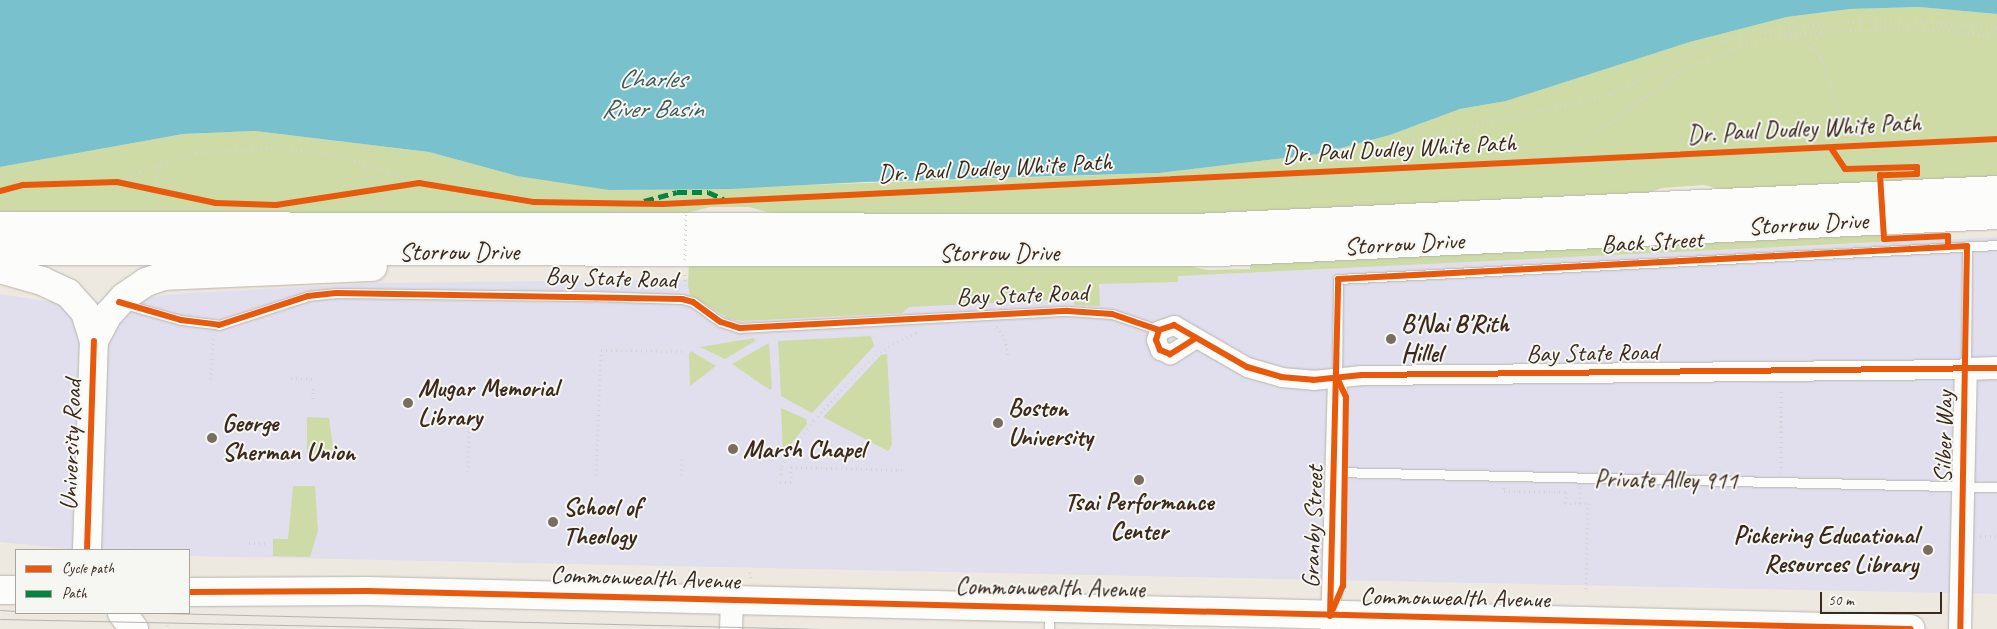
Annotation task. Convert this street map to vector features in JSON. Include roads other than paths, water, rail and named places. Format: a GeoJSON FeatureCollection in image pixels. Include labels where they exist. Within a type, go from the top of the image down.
{"type":"FeatureCollection","features":[{"type":"Feature","properties":{"kind":"main road","name":"Storrow Drive"},"geometry":{"type":"LineString","coordinates":[[0,226],[1195,228],[1997,190]]}},
{"type":"Feature","properties":{"kind":"main road","name":"Storrow Drive"},"geometry":{"type":"LineString","coordinates":[[0,251],[1219,252],[1997,215]]}},
{"type":"Feature","properties":{"kind":"main road"},"geometry":{"type":"LineString","coordinates":[[94,341],[119,302],[138,286],[163,276],[362,269],[474,252]]}},
{"type":"Feature","properties":{"kind":"main road"},"geometry":{"type":"LineString","coordinates":[[0,270],[119,302]]}},
{"type":"Feature","properties":{"kind":"main road"},"geometry":{"type":"LineString","coordinates":[[52,285],[78,302],[85,312],[94,341]]}},
{"type":"Feature","properties":{"kind":"main road","name":"University Road"},"geometry":{"type":"LineString","coordinates":[[88,549],[94,341]]}},
{"type":"Feature","properties":{"kind":"main road"},"geometry":{"type":"LineString","coordinates":[[0,590],[15,590]]}},
{"type":"Feature","properties":{"kind":"main road","name":"Commonwealth Avenue"},"geometry":{"type":"LineString","coordinates":[[190,592],[368,591],[732,600],[1049,618],[1911,629]]}},
{"type":"Feature","properties":{"kind":"main road"},"geometry":{"type":"LineString","coordinates":[[123,614],[134,629]]}},
{"type":"Feature","properties":{"kind":"street","name":"Bay State Road"},"geometry":{"type":"LineString","coordinates":[[1159,330],[1174,325],[1231,359],[1264,373],[1298,379],[1362,375],[1997,368]]}},
{"type":"Feature","properties":{"kind":"street"},"geometry":{"type":"LineString","coordinates":[[1159,330],[1157,345],[1170,354],[1196,338]]}},
{"type":"Feature","properties":{"kind":"street","name":"Silber Way"},"geometry":{"type":"LineString","coordinates":[[1960,629],[1966,369]]}},
{"type":"Feature","properties":{"kind":"street","name":"Granby Street"},"geometry":{"type":"LineString","coordinates":[[1330,622],[1337,378]]}},
{"type":"Feature","properties":{"kind":"street"},"geometry":{"type":"LineString","coordinates":[[731,629],[732,600]]}},
{"type":"Feature","properties":{"kind":"lane","name":"Back Street"},"geometry":{"type":"LineString","coordinates":[[1338,279],[1997,245]]}},
{"type":"Feature","properties":{"kind":"lane","name":"Silber Way"},"geometry":{"type":"LineString","coordinates":[[1966,369],[1967,246]]}},
{"type":"Feature","properties":{"kind":"lane","name":"Granby Street"},"geometry":{"type":"LineString","coordinates":[[1337,378],[1338,279]]}},
{"type":"Feature","properties":{"kind":"lane","name":"Bay State Road"},"geometry":{"type":"LineString","coordinates":[[119,302],[181,320],[219,325],[308,296],[336,293],[682,299],[693,302],[721,322],[740,328],[1068,311],[1112,314],[1159,330]]}},
{"type":"Feature","properties":{"kind":"lane","name":"Private Alley 911"},"geometry":{"type":"LineString","coordinates":[[1334,472],[1997,487]]}},
{"type":"Feature","properties":{"kind":"water","name":"Charles River Basin"},"geometry":{"type":"Polygon","coordinates":[[[0,0],[1997,0],[1997,14],[1919,7],[1850,9],[1787,17],[1690,42],[1506,101],[1460,109],[1390,135],[1319,154],[1159,173],[864,182],[730,189],[609,190],[517,176],[429,152],[255,131],[183,134],[0,167],[0,0]]]}},
{"type":"Feature","properties":{"kind":"tram line"},"geometry":{"type":"LineString","coordinates":[[0,610],[15,611]]}},
{"type":"Feature","properties":{"kind":"tram line"},"geometry":{"type":"LineString","coordinates":[[190,614],[823,629]]}},
{"type":"Feature","properties":{"kind":"tram line"},"geometry":{"type":"LineString","coordinates":[[0,619],[477,629]]}},
{"type":"Feature","properties":{"kind":"place","name":"B'Nai B'Rith Hillel"},"geometry":{"type":"Point","coordinates":[1391,339]}},
{"type":"Feature","properties":{"kind":"place","name":"Mugar Memorial Library"},"geometry":{"type":"Point","coordinates":[408,403]}},
{"type":"Feature","properties":{"kind":"place","name":"Boston University"},"geometry":{"type":"Point","coordinates":[998,423]}},
{"type":"Feature","properties":{"kind":"place","name":"George Sherman Union"},"geometry":{"type":"Point","coordinates":[212,438]}},
{"type":"Feature","properties":{"kind":"place","name":"Marsh Chapel"},"geometry":{"type":"Point","coordinates":[733,449]}},
{"type":"Feature","properties":{"kind":"place","name":"Tsai Performance Center"},"geometry":{"type":"Point","coordinates":[1139,480]}},
{"type":"Feature","properties":{"kind":"place","name":"School of Theology"},"geometry":{"type":"Point","coordinates":[553,522]}},
{"type":"Feature","properties":{"kind":"place","name":"Pickering Educational Resources Library"},"geometry":{"type":"Point","coordinates":[1928,550]}}]}
